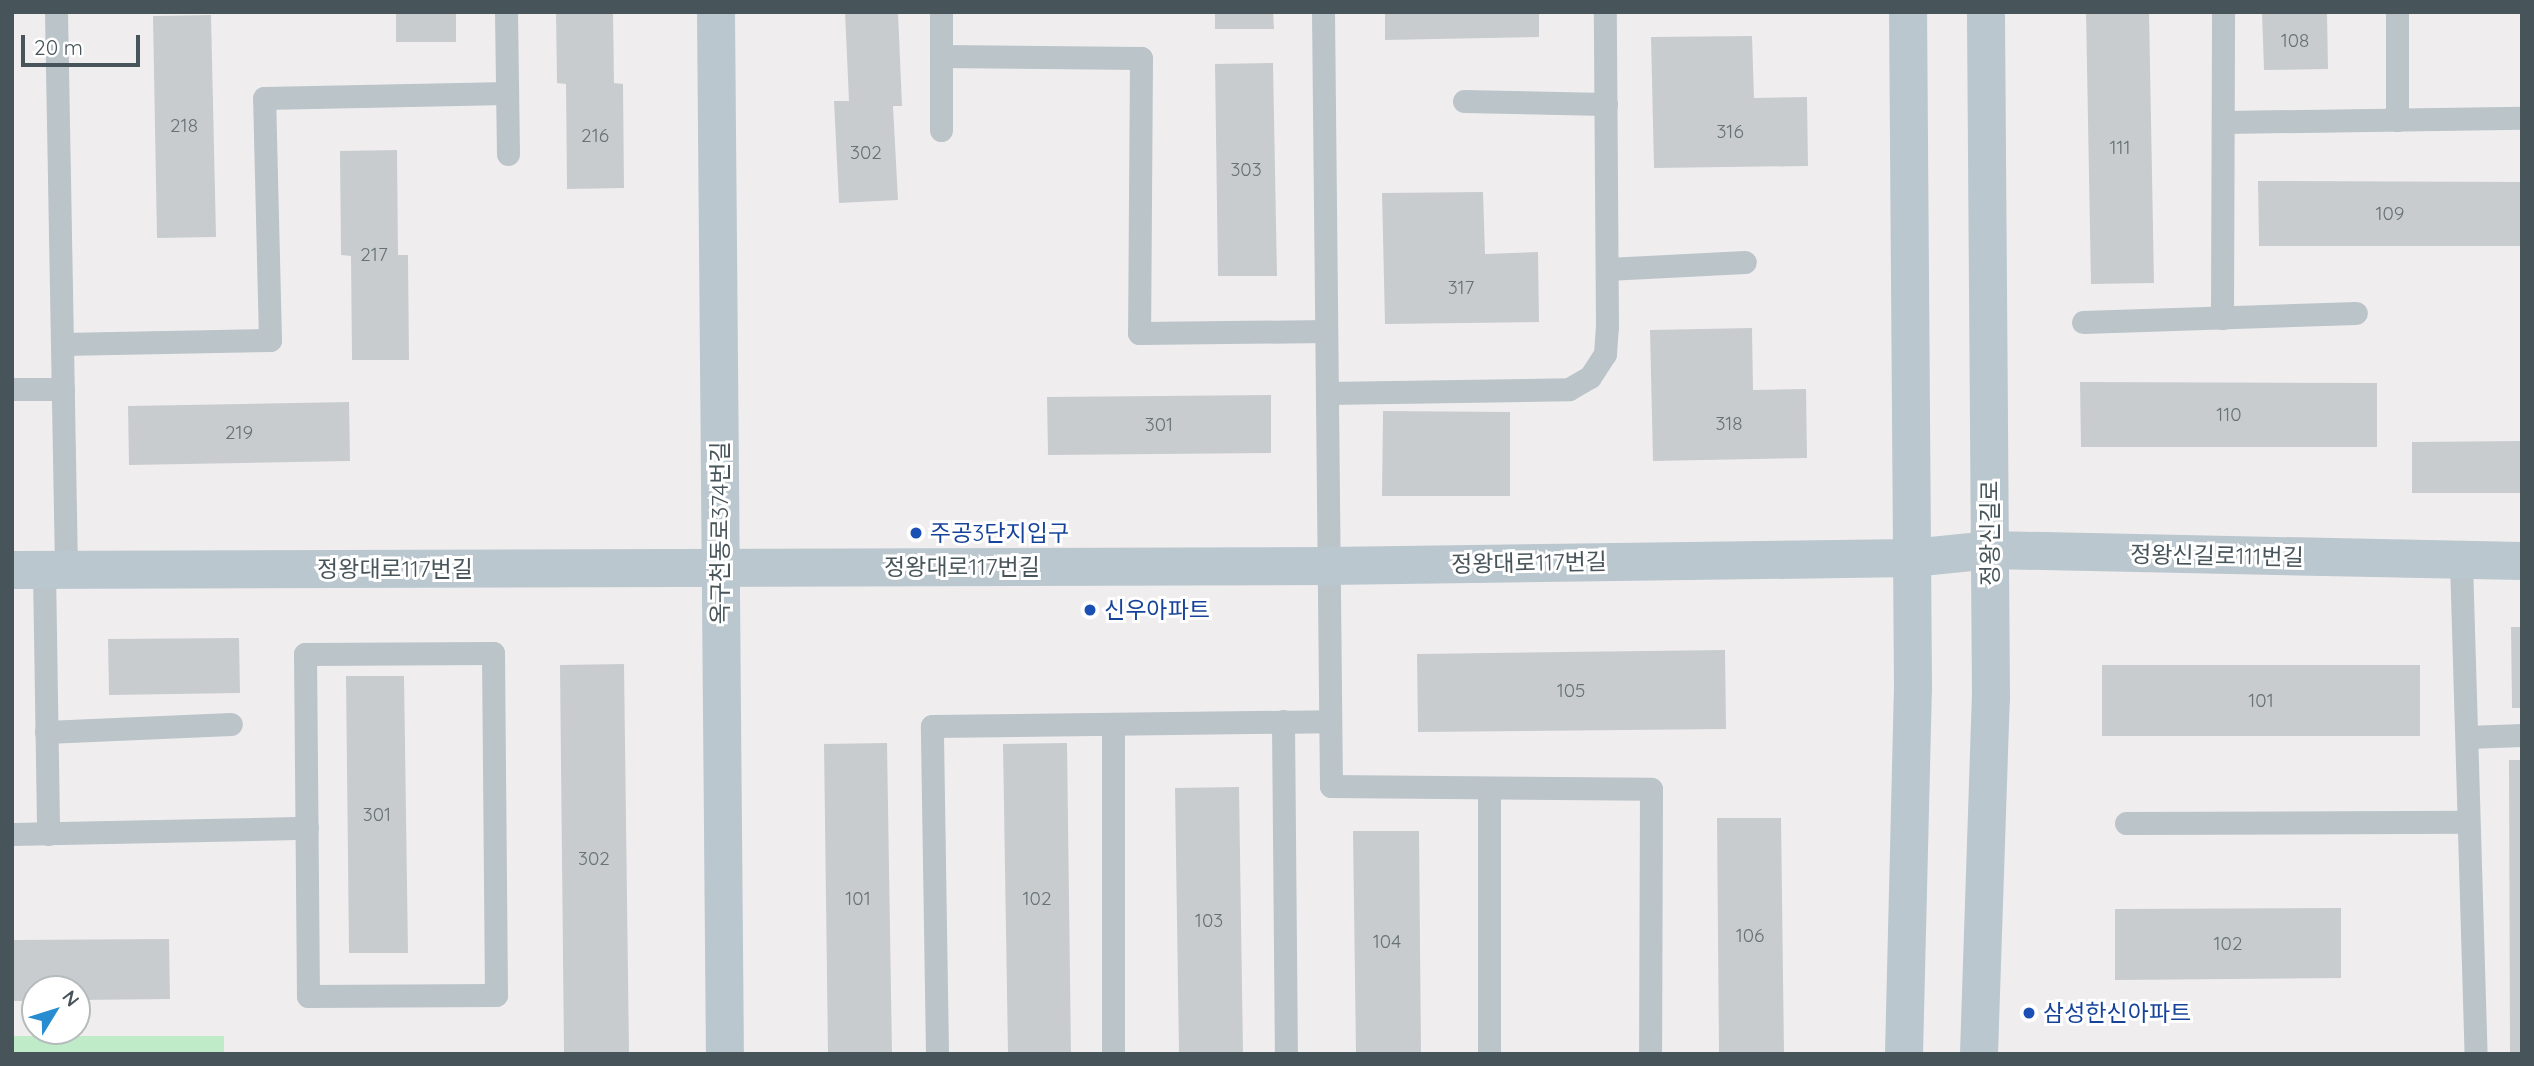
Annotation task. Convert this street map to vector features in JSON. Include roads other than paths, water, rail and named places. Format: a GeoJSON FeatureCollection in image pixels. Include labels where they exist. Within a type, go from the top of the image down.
{"type":"FeatureCollection","features":[{"type":"Feature","properties":{"kind":"street","name":"옥구천동로374번길"},"geometry":{"type":"LineString","coordinates":[[716,12],[725,1054]]}},
{"type":"Feature","properties":{"kind":"street"},"geometry":{"type":"LineString","coordinates":[[1904,1054],[1912,558],[1908,12]]}},
{"type":"Feature","properties":{"kind":"street","name":"정왕신길로"},"geometry":{"type":"LineString","coordinates":[[1979,1054],[1991,699],[1986,12]]}},
{"type":"Feature","properties":{"kind":"street","name":"정왕신길로111번길"},"geometry":{"type":"LineString","coordinates":[[1912,558],[1990,550],[2461,562],[2522,561]]}},
{"type":"Feature","properties":{"kind":"street","name":"정왕대로117번길"},"geometry":{"type":"LineString","coordinates":[[41,570],[1328,566],[1912,558]]}},
{"type":"Feature","properties":{"kind":"lane"},"geometry":{"type":"LineString","coordinates":[[48,834],[41,570],[63,390],[56,12]]}},
{"type":"Feature","properties":{"kind":"lane"},"geometry":{"type":"LineString","coordinates":[[506,12],[508,154]]}},
{"type":"Feature","properties":{"kind":"lane"},"geometry":{"type":"LineString","coordinates":[[941,12],[941,130]]}},
{"type":"Feature","properties":{"kind":"lane"},"geometry":{"type":"LineString","coordinates":[[1323,12],[1331,786],[1651,789],[1650,1054]]}},
{"type":"Feature","properties":{"kind":"lane"},"geometry":{"type":"LineString","coordinates":[[1327,393],[1569,389],[1590,377],[1605,354],[1605,12]]}},
{"type":"Feature","properties":{"kind":"lane"},"geometry":{"type":"LineString","coordinates":[[2222,318],[2223,12]]}},
{"type":"Feature","properties":{"kind":"lane"},"geometry":{"type":"LineString","coordinates":[[2397,12],[2397,120]]}},
{"type":"Feature","properties":{"kind":"lane"},"geometry":{"type":"LineString","coordinates":[[941,56],[1141,58],[1139,332],[1326,331]]}},
{"type":"Feature","properties":{"kind":"lane"},"geometry":{"type":"LineString","coordinates":[[62,344],[270,340],[264,98],[507,93]]}},
{"type":"Feature","properties":{"kind":"lane"},"geometry":{"type":"LineString","coordinates":[[1464,101],[1606,104]]}},
{"type":"Feature","properties":{"kind":"lane"},"geometry":{"type":"LineString","coordinates":[[2222,122],[2522,118]]}},
{"type":"Feature","properties":{"kind":"lane"},"geometry":{"type":"LineString","coordinates":[[1607,269],[1745,262]]}},
{"type":"Feature","properties":{"kind":"lane"},"geometry":{"type":"LineString","coordinates":[[2083,322],[2356,313]]}},
{"type":"Feature","properties":{"kind":"lane"},"geometry":{"type":"LineString","coordinates":[[12,389],[63,390]]}},
{"type":"Feature","properties":{"kind":"lane"},"geometry":{"type":"LineString","coordinates":[[2461,562],[2476,1054]]}},
{"type":"Feature","properties":{"kind":"lane"},"geometry":{"type":"LineString","coordinates":[[493,653],[496,995],[308,996],[307,828],[305,654],[493,653]]}},
{"type":"Feature","properties":{"kind":"lane"},"geometry":{"type":"LineString","coordinates":[[937,1054],[932,726],[1330,720]]}},
{"type":"Feature","properties":{"kind":"lane"},"geometry":{"type":"LineString","coordinates":[[1283,721],[1286,1054]]}},
{"type":"Feature","properties":{"kind":"lane"},"geometry":{"type":"LineString","coordinates":[[46,732],[231,724]]}},
{"type":"Feature","properties":{"kind":"lane"},"geometry":{"type":"LineString","coordinates":[[1113,724],[1113,1054]]}},
{"type":"Feature","properties":{"kind":"lane"},"geometry":{"type":"LineString","coordinates":[[2466,737],[2522,735]]}},
{"type":"Feature","properties":{"kind":"lane"},"geometry":{"type":"LineString","coordinates":[[1489,788],[1489,1054]]}},
{"type":"Feature","properties":{"kind":"lane"},"geometry":{"type":"LineString","coordinates":[[2126,823],[2468,822]]}},
{"type":"Feature","properties":{"kind":"lane"},"geometry":{"type":"LineString","coordinates":[[12,834],[307,828]]}},
{"type":"Feature","properties":{"kind":"place","name":"주공3단지입구"},"geometry":{"type":"Point","coordinates":[916,533]}},
{"type":"Feature","properties":{"kind":"place","name":"신우아파트"},"geometry":{"type":"Point","coordinates":[1090,610]}},
{"type":"Feature","properties":{"kind":"place","name":"삼성한신아파트"},"geometry":{"type":"Point","coordinates":[2029,1013]}}]}
